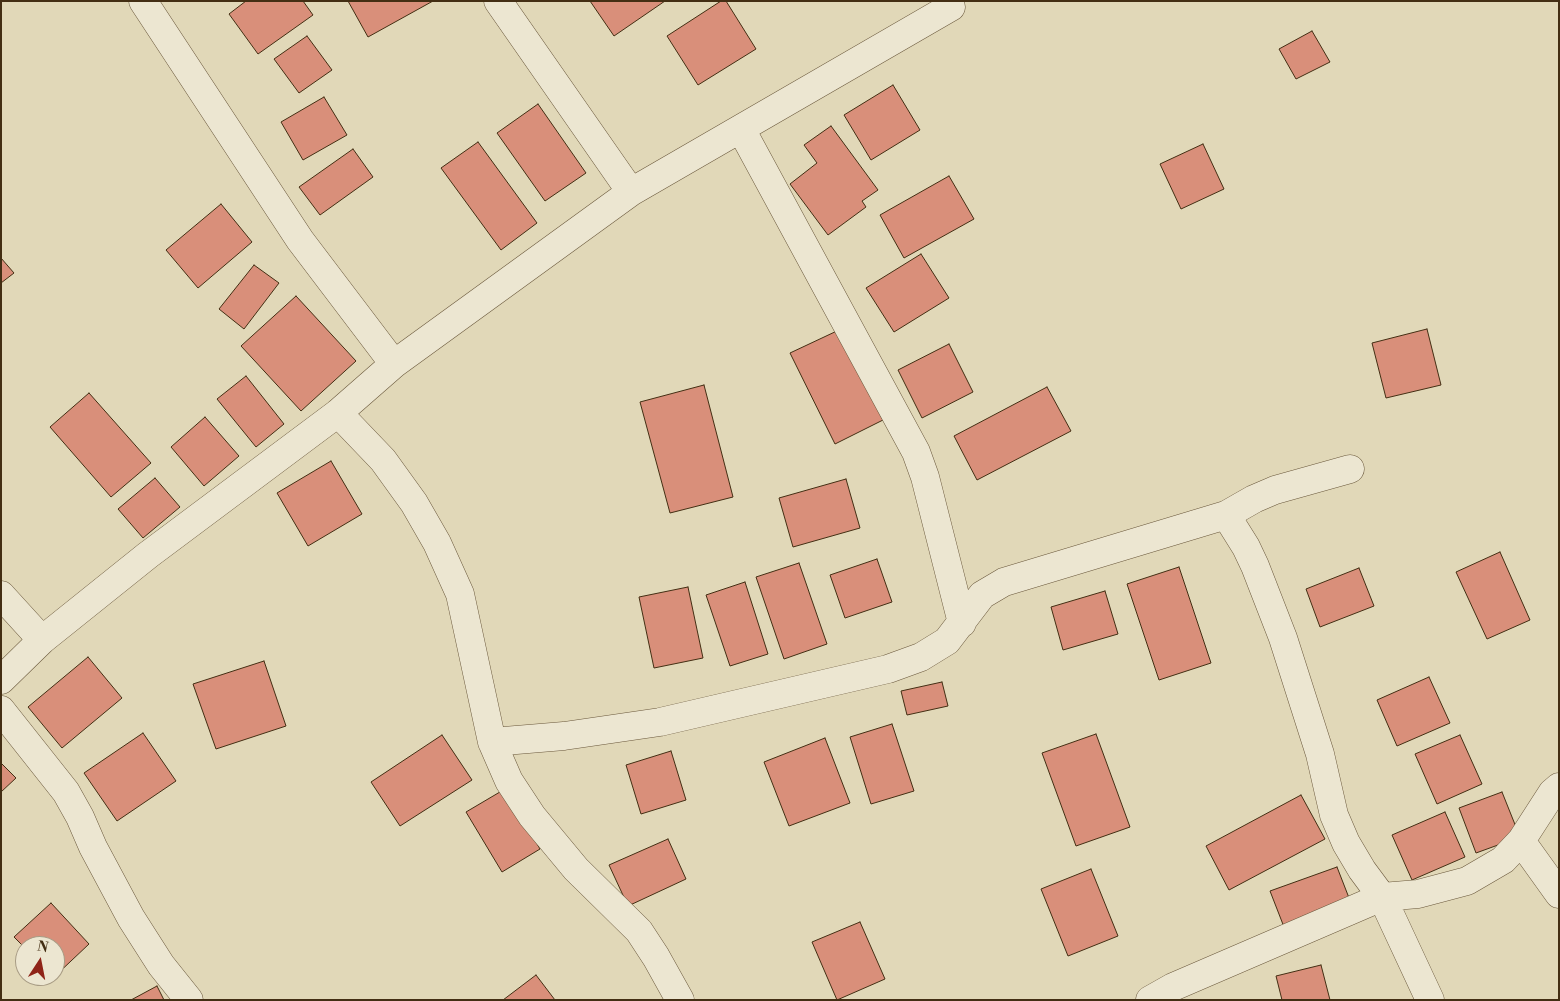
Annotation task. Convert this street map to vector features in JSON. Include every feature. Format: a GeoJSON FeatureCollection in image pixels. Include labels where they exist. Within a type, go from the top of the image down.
{"type":"FeatureCollection","features":[{"type":"Feature","properties":{"kind":"street"},"geometry":{"type":"LineString","coordinates":[[143,1],[300,240],[394,364]]}},
{"type":"Feature","properties":{"kind":"street"},"geometry":{"type":"LineString","coordinates":[[498,1],[631,192]]}},
{"type":"Feature","properties":{"kind":"street"},"geometry":{"type":"LineString","coordinates":[[1,680],[42,640],[148,555],[338,413],[394,364],[631,192],[951,7]]}},
{"type":"Feature","properties":{"kind":"street"},"geometry":{"type":"LineString","coordinates":[[741,129],[916,452],[925,477],[962,623]]}},
{"type":"Feature","properties":{"kind":"street"},"geometry":{"type":"LineString","coordinates":[[338,413],[383,460],[414,503],[437,542],[460,594],[492,742],[509,780],[532,816],[576,869],[639,931],[680,1000]]}},
{"type":"Feature","properties":{"kind":"street"},"geometry":{"type":"LineString","coordinates":[[492,742],[564,736],[660,722],[888,669],[921,657],[947,641],[982,595],[1004,582],[1226,515],[1254,499],[1275,490],[1350,469]]}},
{"type":"Feature","properties":{"kind":"street"},"geometry":{"type":"LineString","coordinates":[[1226,515],[1249,553],[1283,638],[1320,754],[1334,815],[1346,843],[1382,898],[1430,1000]]}},
{"type":"Feature","properties":{"kind":"street"},"geometry":{"type":"LineString","coordinates":[[1,595],[42,640]]}},
{"type":"Feature","properties":{"kind":"street"},"geometry":{"type":"LineString","coordinates":[[1,710],[66,792],[131,918],[160,965],[188,1000]]}},
{"type":"Feature","properties":{"kind":"street"},"geometry":{"type":"LineString","coordinates":[[1166,996],[1382,898],[1418,894],[1467,881],[1503,860],[1521,841],[1552,793],[1559,787]]}},
{"type":"Feature","properties":{"kind":"street"},"geometry":{"type":"LineString","coordinates":[[1521,841],[1559,894]]}},
{"type":"Feature","properties":{"kind":"building"},"geometry":{"type":"Polygon","coordinates":[[[246,1],[303,1],[313,15],[258,54],[229,14],[246,1]]]}},
{"type":"Feature","properties":{"kind":"building"},"geometry":{"type":"Polygon","coordinates":[[[348,1],[433,1],[368,37],[348,1]]]}},
{"type":"Feature","properties":{"kind":"building"},"geometry":{"type":"Polygon","coordinates":[[[590,1],[665,1],[614,36],[590,1]]]}},
{"type":"Feature","properties":{"kind":"building"},"geometry":{"type":"Polygon","coordinates":[[[721,1],[726,1],[756,49],[698,85],[667,36],[721,1]]]}},
{"type":"Feature","properties":{"kind":"building"},"geometry":{"type":"Polygon","coordinates":[[[1312,31],[1330,62],[1296,79],[1279,49],[1312,31]]]}},
{"type":"Feature","properties":{"kind":"building"},"geometry":{"type":"Polygon","coordinates":[[[307,36],[332,70],[299,93],[274,59],[307,36]]]}},
{"type":"Feature","properties":{"kind":"building"},"geometry":{"type":"Polygon","coordinates":[[[893,85],[920,130],[871,160],[844,115],[893,85]]]}},
{"type":"Feature","properties":{"kind":"building"},"geometry":{"type":"Polygon","coordinates":[[[324,97],[347,135],[303,160],[281,122],[324,97]]]}},
{"type":"Feature","properties":{"kind":"building"},"geometry":{"type":"Polygon","coordinates":[[[538,104],[586,173],[545,201],[497,133],[538,104]]]}},
{"type":"Feature","properties":{"kind":"building"},"geometry":{"type":"Polygon","coordinates":[[[831,126],[878,190],[862,201],[866,207],[828,235],[790,184],[817,163],[804,145],[831,126]]]}},
{"type":"Feature","properties":{"kind":"building"},"geometry":{"type":"Polygon","coordinates":[[[478,142],[537,223],[501,250],[441,168],[478,142]]]}},
{"type":"Feature","properties":{"kind":"building"},"geometry":{"type":"Polygon","coordinates":[[[1203,144],[1224,189],[1181,209],[1160,164],[1203,144]]]}},
{"type":"Feature","properties":{"kind":"building"},"geometry":{"type":"Polygon","coordinates":[[[353,149],[373,177],[320,215],[299,187],[353,149]]]}},
{"type":"Feature","properties":{"kind":"building"},"geometry":{"type":"Polygon","coordinates":[[[949,176],[974,219],[904,258],[880,215],[949,176]]]}},
{"type":"Feature","properties":{"kind":"building"},"geometry":{"type":"Polygon","coordinates":[[[221,204],[252,242],[198,288],[166,250],[221,204]]]}},
{"type":"Feature","properties":{"kind":"building"},"geometry":{"type":"Polygon","coordinates":[[[921,254],[949,298],[894,332],[866,288],[921,254]]]}},
{"type":"Feature","properties":{"kind":"building"},"geometry":{"type":"Polygon","coordinates":[[[1,258],[14,273],[1,283],[1,258]]]}},
{"type":"Feature","properties":{"kind":"building"},"geometry":{"type":"Polygon","coordinates":[[[254,265],[279,283],[244,329],[219,309],[254,265]]]}},
{"type":"Feature","properties":{"kind":"building"},"geometry":{"type":"Polygon","coordinates":[[[296,296],[356,361],[301,411],[241,346],[296,296]]]}},
{"type":"Feature","properties":{"kind":"building"},"geometry":{"type":"Polygon","coordinates":[[[1427,329],[1441,385],[1386,398],[1372,343],[1427,329]]]}},
{"type":"Feature","properties":{"kind":"building"},"geometry":{"type":"Polygon","coordinates":[[[839,330],[883,420],[835,444],[790,353],[839,330]]]}},
{"type":"Feature","properties":{"kind":"building"},"geometry":{"type":"Polygon","coordinates":[[[949,344],[973,392],[922,418],[898,370],[949,344]]]}},
{"type":"Feature","properties":{"kind":"building"},"geometry":{"type":"Polygon","coordinates":[[[246,376],[284,424],[256,447],[217,399],[246,376]]]}},
{"type":"Feature","properties":{"kind":"building"},"geometry":{"type":"Polygon","coordinates":[[[704,385],[733,497],[670,513],[640,402],[704,385]]]}},
{"type":"Feature","properties":{"kind":"building"},"geometry":{"type":"Polygon","coordinates":[[[1047,387],[1071,431],[977,480],[954,436],[1047,387]]]}},
{"type":"Feature","properties":{"kind":"building"},"geometry":{"type":"Polygon","coordinates":[[[89,393],[151,463],[111,497],[50,427],[89,393]]]}},
{"type":"Feature","properties":{"kind":"building"},"geometry":{"type":"Polygon","coordinates":[[[205,417],[239,456],[204,486],[171,447],[205,417]]]}},
{"type":"Feature","properties":{"kind":"building"},"geometry":{"type":"Polygon","coordinates":[[[331,461],[362,514],[308,546],[277,493],[331,461]]]}},
{"type":"Feature","properties":{"kind":"building"},"geometry":{"type":"Polygon","coordinates":[[[155,478],[180,507],[143,538],[118,509],[155,478]]]}},
{"type":"Feature","properties":{"kind":"building"},"geometry":{"type":"Polygon","coordinates":[[[846,479],[860,528],[793,547],[779,498],[846,479]]]}},
{"type":"Feature","properties":{"kind":"building"},"geometry":{"type":"Polygon","coordinates":[[[1500,552],[1530,620],[1487,639],[1456,572],[1500,552]]]}},
{"type":"Feature","properties":{"kind":"building"},"geometry":{"type":"Polygon","coordinates":[[[877,559],[892,602],[845,618],[830,575],[877,559]]]}},
{"type":"Feature","properties":{"kind":"building"},"geometry":{"type":"Polygon","coordinates":[[[799,563],[827,644],[784,659],[756,577],[799,563]]]}},
{"type":"Feature","properties":{"kind":"building"},"geometry":{"type":"Polygon","coordinates":[[[1179,567],[1211,663],[1159,680],[1127,584],[1179,567]]]}},
{"type":"Feature","properties":{"kind":"building"},"geometry":{"type":"Polygon","coordinates":[[[1359,568],[1374,606],[1320,627],[1306,589],[1359,568]]]}},
{"type":"Feature","properties":{"kind":"building"},"geometry":{"type":"Polygon","coordinates":[[[745,582],[768,654],[730,666],[706,595],[745,582]]]}},
{"type":"Feature","properties":{"kind":"building"},"geometry":{"type":"Polygon","coordinates":[[[688,587],[703,658],[654,668],[639,597],[688,587]]]}},
{"type":"Feature","properties":{"kind":"building"},"geometry":{"type":"Polygon","coordinates":[[[1105,591],[1118,634],[1063,650],[1051,607],[1105,591]]]}},
{"type":"Feature","properties":{"kind":"building"},"geometry":{"type":"Polygon","coordinates":[[[88,657],[122,698],[62,748],[28,707],[88,657]]]}},
{"type":"Feature","properties":{"kind":"building"},"geometry":{"type":"Polygon","coordinates":[[[264,661],[286,726],[216,749],[193,684],[264,661]]]}},
{"type":"Feature","properties":{"kind":"building"},"geometry":{"type":"Polygon","coordinates":[[[1429,677],[1450,723],[1397,746],[1377,700],[1429,677]]]}},
{"type":"Feature","properties":{"kind":"building"},"geometry":{"type":"Polygon","coordinates":[[[942,682],[948,706],[907,715],[901,691],[942,682]]]}},
{"type":"Feature","properties":{"kind":"building"},"geometry":{"type":"Polygon","coordinates":[[[892,724],[914,791],[871,804],[850,737],[892,724]]]}},
{"type":"Feature","properties":{"kind":"building"},"geometry":{"type":"Polygon","coordinates":[[[143,733],[176,781],[117,821],[84,773],[143,733]]]}},
{"type":"Feature","properties":{"kind":"building"},"geometry":{"type":"Polygon","coordinates":[[[1096,734],[1130,827],[1076,846],[1042,753],[1096,734]]]}},
{"type":"Feature","properties":{"kind":"building"},"geometry":{"type":"Polygon","coordinates":[[[442,735],[472,780],[400,826],[371,782],[442,735]]]}},
{"type":"Feature","properties":{"kind":"building"},"geometry":{"type":"Polygon","coordinates":[[[1460,735],[1482,784],[1437,804],[1415,754],[1460,735]]]}},
{"type":"Feature","properties":{"kind":"building"},"geometry":{"type":"Polygon","coordinates":[[[825,738],[850,803],[789,826],[764,762],[825,738]]]}},
{"type":"Feature","properties":{"kind":"building"},"geometry":{"type":"Polygon","coordinates":[[[671,751],[686,800],[641,814],[626,765],[671,751]]]}},
{"type":"Feature","properties":{"kind":"building"},"geometry":{"type":"Polygon","coordinates":[[[1,763],[16,778],[1,792],[1,763]]]}},
{"type":"Feature","properties":{"kind":"building"},"geometry":{"type":"Polygon","coordinates":[[[505,789],[540,849],[502,872],[466,812],[505,789]]]}},
{"type":"Feature","properties":{"kind":"building"},"geometry":{"type":"Polygon","coordinates":[[[1502,792],[1520,837],[1476,853],[1459,808],[1502,792]]]}},
{"type":"Feature","properties":{"kind":"building"},"geometry":{"type":"Polygon","coordinates":[[[1301,795],[1325,839],[1229,890],[1206,846],[1301,795]]]}},
{"type":"Feature","properties":{"kind":"building"},"geometry":{"type":"Polygon","coordinates":[[[1445,812],[1465,857],[1412,880],[1392,835],[1445,812]]]}},
{"type":"Feature","properties":{"kind":"building"},"geometry":{"type":"Polygon","coordinates":[[[668,839],[686,879],[628,906],[609,865],[668,839]]]}},
{"type":"Feature","properties":{"kind":"building"},"geometry":{"type":"Polygon","coordinates":[[[1337,867],[1351,903],[1284,927],[1270,891],[1337,867]]]}},
{"type":"Feature","properties":{"kind":"building"},"geometry":{"type":"Polygon","coordinates":[[[1091,869],[1118,936],[1068,956],[1041,889],[1091,869]]]}},
{"type":"Feature","properties":{"kind":"building"},"geometry":{"type":"Polygon","coordinates":[[[51,903],[89,944],[65,967],[65,936],[15,936],[51,903]]]}},
{"type":"Feature","properties":{"kind":"building"},"geometry":{"type":"Polygon","coordinates":[[[860,922],[885,979],[837,1000],[812,942],[860,922]]]}},
{"type":"Feature","properties":{"kind":"building"},"geometry":{"type":"Polygon","coordinates":[[[1321,965],[1330,1000],[1282,1000],[1276,976],[1321,965]]]}},
{"type":"Feature","properties":{"kind":"building"},"geometry":{"type":"Polygon","coordinates":[[[536,975],[555,1000],[503,1000],[536,975]]]}},
{"type":"Feature","properties":{"kind":"building"},"geometry":{"type":"Polygon","coordinates":[[[157,986],[164,1000],[131,1000],[157,986]]]}}]}
